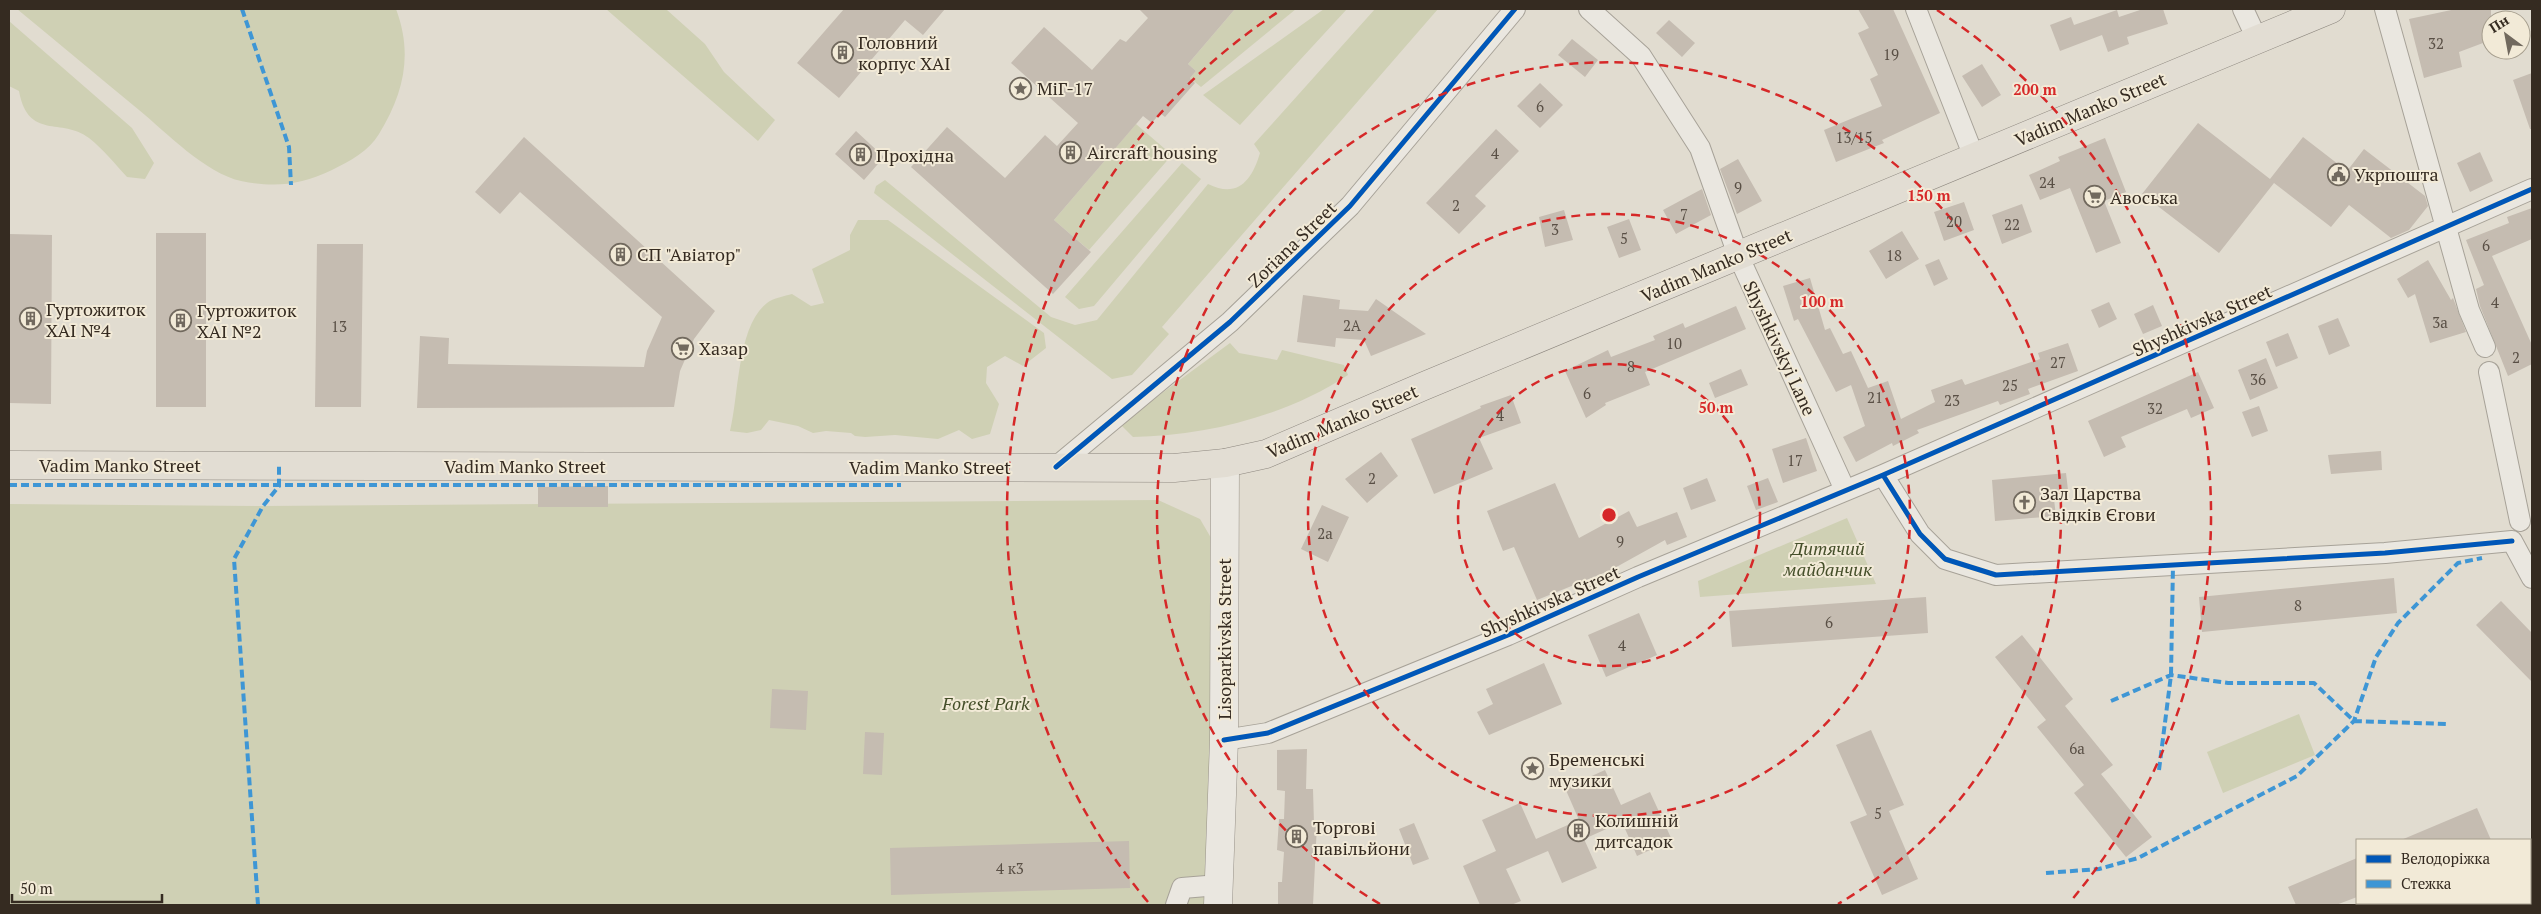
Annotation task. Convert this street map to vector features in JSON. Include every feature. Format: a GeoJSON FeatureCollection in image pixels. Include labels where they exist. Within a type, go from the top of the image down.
{"type":"FeatureCollection","features":[{"type":"Feature","properties":{"kind":"main road","name":"Vadim Manko Street"},"geometry":{"type":"LineString","coordinates":[[9,465],[1174,468],[1225,463],[1266,454],[1291,445],[1424,386],[2331,9]]}},
{"type":"Feature","properties":{"kind":"street","name":"Zoriana Street"},"geometry":{"type":"LineString","coordinates":[[1056,468],[1230,322],[1350,206],[1515,9]]}},
{"type":"Feature","properties":{"kind":"street","name":"Shyshkivskyi Lane"},"geometry":{"type":"LineString","coordinates":[[1589,9],[1641,56],[1668,95],[1700,148],[1738,255],[1845,490]]}},
{"type":"Feature","properties":{"kind":"street"},"geometry":{"type":"LineString","coordinates":[[1916,9],[1974,157]]}},
{"type":"Feature","properties":{"kind":"street"},"geometry":{"type":"LineString","coordinates":[[2243,9],[2257,39]]}},
{"type":"Feature","properties":{"kind":"street"},"geometry":{"type":"LineString","coordinates":[[2385,9],[2469,310],[2485,347]]}},
{"type":"Feature","properties":{"kind":"street","name":"Shyshkivska Street"},"geometry":{"type":"LineString","coordinates":[[1224,740],[1268,733],[1315,714],[1883,475],[2532,190]]}},
{"type":"Feature","properties":{"kind":"street"},"geometry":{"type":"LineString","coordinates":[[2489,372],[2526,520],[2512,541]]}},
{"type":"Feature","properties":{"kind":"street","name":"Lisoparkivska Street"},"geometry":{"type":"LineString","coordinates":[[1218,895],[1224,740],[1225,463]]}},
{"type":"Feature","properties":{"kind":"street"},"geometry":{"type":"LineString","coordinates":[[1883,475],[1920,534],[1945,560],[1996,575],[2385,553],[2512,541]]}},
{"type":"Feature","properties":{"kind":"street"},"geometry":{"type":"LineString","coordinates":[[2512,541],[2532,578]]}},
{"type":"Feature","properties":{"kind":"street"},"geometry":{"type":"LineString","coordinates":[[1176,905],[1182,888],[1218,895]]}},
{"type":"Feature","properties":{"kind":"green space"},"geometry":{"type":"Polygon","coordinates":[[[17,9],[396,9],[404,42],[405,58],[403,73],[395,104],[379,134],[370,146],[346,163],[309,179],[288,184],[277,185],[241,181],[227,177],[200,161],[17,9]]]}},
{"type":"Feature","properties":{"kind":"green space"},"geometry":{"type":"Polygon","coordinates":[[[606,9],[667,10],[705,44],[724,72],[775,120],[758,141],[606,9]]]}},
{"type":"Feature","properties":{"kind":"green space"},"geometry":{"type":"Polygon","coordinates":[[[1235,9],[1296,9],[1201,87],[1190,78],[1196,71],[1188,64],[1235,9]]]}},
{"type":"Feature","properties":{"kind":"green space"},"geometry":{"type":"Polygon","coordinates":[[[1324,9],[1347,9],[1240,125],[1203,95],[1324,9]]]}},
{"type":"Feature","properties":{"kind":"green space"},"geometry":{"type":"Polygon","coordinates":[[[1375,9],[1438,9],[1162,327],[1169,334],[1132,375],[1112,379],[874,193],[876,186],[885,180],[1051,317],[1075,325],[1097,320],[1208,184],[1219,188],[1236,188],[1248,179],[1260,153],[1254,144],[1375,9]]]}},
{"type":"Feature","properties":{"kind":"green space"},"geometry":{"type":"Polygon","coordinates":[[[9,21],[132,128],[154,163],[145,179],[127,177],[99,147],[79,132],[47,125],[38,122],[30,116],[23,107],[19,91],[9,86],[9,21]]]}},
{"type":"Feature","properties":{"kind":"green space"},"geometry":{"type":"Polygon","coordinates":[[[1136,124],[1172,155],[1089,250],[1054,220],[1136,124]]]}},
{"type":"Feature","properties":{"kind":"green space"},"geometry":{"type":"Polygon","coordinates":[[[1182,163],[1201,179],[1094,306],[1079,309],[1065,297],[1182,163]]]}},
{"type":"Feature","properties":{"kind":"green space"},"geometry":{"type":"Polygon","coordinates":[[[858,220],[888,220],[1044,333],[1046,348],[1023,366],[1005,356],[987,367],[986,383],[999,404],[990,434],[972,439],[959,430],[938,439],[895,435],[865,437],[855,436],[851,433],[826,431],[813,433],[798,426],[769,420],[761,430],[747,433],[730,431],[744,344],[757,314],[770,301],[792,294],[811,306],[824,303],[812,269],[850,250],[850,235],[858,220]]]}},
{"type":"Feature","properties":{"kind":"green space"},"geometry":{"type":"Polygon","coordinates":[[[1230,343],[1239,353],[1277,360],[1282,350],[1344,365],[1348,375],[1299,402],[1245,421],[1217,428],[1161,436],[1133,437],[1120,424],[1230,343]]]}},
{"type":"Feature","properties":{"kind":"green space","name":"Forest Park"},"geometry":{"type":"Polygon","coordinates":[[[1158,500],[1200,519],[1214,543],[1210,905],[9,905],[9,504],[263,506],[1158,500]]]}},
{"type":"Feature","properties":{"kind":"green space","name":"Дитячий майданчик"},"geometry":{"type":"Polygon","coordinates":[[[1847,518],[1876,584],[1700,597],[1698,581],[1847,518]]]}},
{"type":"Feature","properties":{"kind":"green space"},"geometry":{"type":"Polygon","coordinates":[[[2299,714],[2315,755],[2223,793],[2207,752],[2299,714]]]}},
{"type":"Feature","properties":{"kind":"building","name":"Головний корпус ХАІ"},"geometry":{"type":"Polygon","coordinates":[[[844,9],[945,9],[923,35],[905,20],[839,98],[797,63],[844,9]]]}},
{"type":"Feature","properties":{"kind":"building","name":"Aircraft housing"},"geometry":{"type":"Polygon","coordinates":[[[1139,9],[1235,9],[1188,64],[1196,71],[1190,78],[1195,83],[1165,117],[1160,113],[1152,123],[1143,116],[1054,220],[1091,252],[1053,294],[911,167],[947,127],[1005,178],[1045,135],[1057,146],[1078,123],[1011,63],[1044,27],[1092,70],[1120,39],[1126,42],[1148,18],[1139,9]]]}},
{"type":"Feature","properties":{"kind":"building"},"geometry":{"type":"Polygon","coordinates":[[[1858,9],[1893,9],[1940,113],[1882,140],[1884,143],[1836,162],[1824,130],[1882,106],[1870,79],[1878,75],[1858,33],[1869,28],[1858,9]]]}},
{"type":"Feature","properties":{"kind":"building"},"geometry":{"type":"Polygon","coordinates":[[[2143,9],[2163,9],[2168,24],[2127,37],[2129,44],[2108,52],[2102,35],[2060,51],[2050,25],[2071,17],[2074,25],[2117,10],[2119,17],[2143,9]]]}},
{"type":"Feature","properties":{"kind":"building"},"geometry":{"type":"Polygon","coordinates":[[[2456,9],[2491,9],[2481,10],[2481,44],[2459,52],[2462,67],[2424,78],[2409,19],[2456,9]]]}},
{"type":"Feature","properties":{"kind":"building"},"geometry":{"type":"Polygon","coordinates":[[[1669,20],[1695,43],[1682,57],[1656,33],[1669,20]]]}},
{"type":"Feature","properties":{"kind":"building"},"geometry":{"type":"Polygon","coordinates":[[[1572,39],[1598,60],[1585,77],[1558,55],[1572,39]]]}},
{"type":"Feature","properties":{"kind":"building"},"geometry":{"type":"Polygon","coordinates":[[[1982,64],[2001,95],[1982,107],[1962,76],[1982,64]]]}},
{"type":"Feature","properties":{"kind":"building"},"geometry":{"type":"Polygon","coordinates":[[[2532,73],[2532,129],[2530,129],[2513,80],[2532,73]]]}},
{"type":"Feature","properties":{"kind":"building"},"geometry":{"type":"Polygon","coordinates":[[[1540,83],[1563,105],[1540,128],[1517,106],[1540,83]]]}},
{"type":"Feature","properties":{"kind":"building"},"geometry":{"type":"Polygon","coordinates":[[[2198,123],[2270,179],[2303,137],[2347,171],[2364,149],[2425,196],[2428,206],[2409,230],[2391,238],[2349,205],[2331,227],[2274,183],[2219,253],[2142,194],[2198,123]]]}},
{"type":"Feature","properties":{"kind":"building"},"geometry":{"type":"Polygon","coordinates":[[[1496,129],[1519,151],[1475,196],[1486,206],[1459,234],[1426,203],[1496,129]]]}},
{"type":"Feature","properties":{"kind":"building","name":"Прохідна"},"geometry":{"type":"Polygon","coordinates":[[[856,131],[884,157],[864,180],[835,154],[856,131]]]}},
{"type":"Feature","properties":{"kind":"building","name":"СП \"Авіатор\""},"geometry":{"type":"Polygon","coordinates":[[[524,137],[715,311],[694,339],[680,371],[674,407],[417,408],[420,336],[449,338],[448,364],[644,367],[647,351],[662,317],[520,192],[500,214],[475,192],[524,137]]]}},
{"type":"Feature","properties":{"kind":"building","name":"Авоська"},"geometry":{"type":"Polygon","coordinates":[[[2105,138],[2126,192],[2104,201],[2121,243],[2096,253],[2070,188],[2040,200],[2029,175],[2060,161],[2058,157],[2105,138]]]}},
{"type":"Feature","properties":{"kind":"building"},"geometry":{"type":"Polygon","coordinates":[[[2480,152],[2493,181],[2470,192],[2457,163],[2480,152]]]}},
{"type":"Feature","properties":{"kind":"building"},"geometry":{"type":"Polygon","coordinates":[[[1738,159],[1762,201],[1737,214],[1720,169],[1738,159]]]}},
{"type":"Feature","properties":{"kind":"building"},"geometry":{"type":"Polygon","coordinates":[[[1702,189],[1711,215],[1676,234],[1663,210],[1702,189]]]}},
{"type":"Feature","properties":{"kind":"building"},"geometry":{"type":"Polygon","coordinates":[[[1964,202],[1974,230],[1944,241],[1934,212],[1964,202]]]}},
{"type":"Feature","properties":{"kind":"building"},"geometry":{"type":"Polygon","coordinates":[[[2022,204],[2032,232],[2002,244],[1992,215],[2022,204]]]}},
{"type":"Feature","properties":{"kind":"building"},"geometry":{"type":"Polygon","coordinates":[[[2532,208],[2532,239],[2492,256],[2532,345],[2532,364],[2508,376],[2480,306],[2476,289],[2484,285],[2466,240],[2509,223],[2507,217],[2532,208]]]}},
{"type":"Feature","properties":{"kind":"building"},"geometry":{"type":"Polygon","coordinates":[[[1564,210],[1573,240],[1545,247],[1539,217],[1564,210]]]}},
{"type":"Feature","properties":{"kind":"building"},"geometry":{"type":"Polygon","coordinates":[[[1629,219],[1641,250],[1619,258],[1607,227],[1629,219]]]}},
{"type":"Feature","properties":{"kind":"building"},"geometry":{"type":"Polygon","coordinates":[[[1902,231],[1919,259],[1886,279],[1869,251],[1902,231]]]}},
{"type":"Feature","properties":{"kind":"building","name":"Гуртожиток ХАІ №2"},"geometry":{"type":"Polygon","coordinates":[[[156,233],[206,233],[206,407],[156,407],[156,233]]]}},
{"type":"Feature","properties":{"kind":"building","name":"Гуртожиток ХАІ №4"},"geometry":{"type":"Polygon","coordinates":[[[9,234],[52,235],[51,404],[9,403],[9,234]]]}},
{"type":"Feature","properties":{"kind":"building"},"geometry":{"type":"Polygon","coordinates":[[[317,244],[363,244],[361,407],[315,407],[317,244]]]}},
{"type":"Feature","properties":{"kind":"building"},"geometry":{"type":"Polygon","coordinates":[[[1939,259],[1948,279],[1934,286],[1925,265],[1939,259]]]}},
{"type":"Feature","properties":{"kind":"building"},"geometry":{"type":"Polygon","coordinates":[[[2428,260],[2451,300],[2453,298],[2466,332],[2430,343],[2415,294],[2408,298],[2397,279],[2428,260]]]}},
{"type":"Feature","properties":{"kind":"building"},"geometry":{"type":"Polygon","coordinates":[[[1810,278],[1825,330],[1830,328],[1843,354],[1851,351],[1868,388],[1888,381],[1901,419],[1935,402],[1931,390],[1962,379],[1965,385],[2040,359],[2038,353],[2068,343],[2078,371],[2028,389],[2030,394],[2000,405],[1998,401],[1917,430],[1919,433],[1893,446],[1892,443],[1856,462],[1843,437],[1865,426],[1851,385],[1836,392],[1798,319],[1794,321],[1783,286],[1810,278]]]}},
{"type":"Feature","properties":{"kind":"building"},"geometry":{"type":"Polygon","coordinates":[[[1303,295],[1340,300],[1339,309],[1368,311],[1376,299],[1426,334],[1371,356],[1364,340],[1336,338],[1335,347],[1297,342],[1303,295]]]}},
{"type":"Feature","properties":{"kind":"building"},"geometry":{"type":"Polygon","coordinates":[[[2109,302],[2117,319],[2099,328],[2091,310],[2109,302]]]}},
{"type":"Feature","properties":{"kind":"building"},"geometry":{"type":"Polygon","coordinates":[[[2153,305],[2162,326],[2143,334],[2134,314],[2153,305]]]}},
{"type":"Feature","properties":{"kind":"building"},"geometry":{"type":"Polygon","coordinates":[[[1736,306],[1746,329],[1645,372],[1650,385],[1605,403],[1606,405],[1586,418],[1565,371],[1608,350],[1611,357],[1655,340],[1653,336],[1683,323],[1685,328],[1736,306]]]}},
{"type":"Feature","properties":{"kind":"building"},"geometry":{"type":"Polygon","coordinates":[[[2338,318],[2350,346],[2329,355],[2318,326],[2338,318]]]}},
{"type":"Feature","properties":{"kind":"building"},"geometry":{"type":"Polygon","coordinates":[[[2288,333],[2298,358],[2276,367],[2266,342],[2288,333]]]}},
{"type":"Feature","properties":{"kind":"building"},"geometry":{"type":"Polygon","coordinates":[[[2266,358],[2278,388],[2250,400],[2238,370],[2266,358]]]}},
{"type":"Feature","properties":{"kind":"building"},"geometry":{"type":"Polygon","coordinates":[[[1741,369],[1748,385],[1715,398],[1709,383],[1741,369]]]}},
{"type":"Feature","properties":{"kind":"building"},"geometry":{"type":"Polygon","coordinates":[[[2198,372],[2214,408],[2191,418],[2187,409],[2121,437],[2126,447],[2104,457],[2088,421],[2198,372]]]}},
{"type":"Feature","properties":{"kind":"building"},"geometry":{"type":"Polygon","coordinates":[[[1511,395],[1521,423],[1479,438],[1493,469],[1434,494],[1411,439],[1481,408],[1480,406],[1511,395]]]}},
{"type":"Feature","properties":{"kind":"building"},"geometry":{"type":"Polygon","coordinates":[[[2259,406],[2268,431],[2252,437],[2242,412],[2259,406]]]}},
{"type":"Feature","properties":{"kind":"building"},"geometry":{"type":"Polygon","coordinates":[[[1806,438],[1817,471],[1783,483],[1772,449],[1806,438]]]}},
{"type":"Feature","properties":{"kind":"building"},"geometry":{"type":"Polygon","coordinates":[[[2381,451],[2382,470],[2331,474],[2328,455],[2381,451]]]}},
{"type":"Feature","properties":{"kind":"building"},"geometry":{"type":"Polygon","coordinates":[[[1381,452],[1398,476],[1367,503],[1345,479],[1381,452]]]}},
{"type":"Feature","properties":{"kind":"building","name":"Зал Царства Свідків Єгови"},"geometry":{"type":"Polygon","coordinates":[[[2066,473],[2068,490],[2053,491],[2056,516],[1995,521],[1992,480],[2066,473]]]}},
{"type":"Feature","properties":{"kind":"building"},"geometry":{"type":"Polygon","coordinates":[[[1707,478],[1716,501],[1691,510],[1683,488],[1707,478]]]}},
{"type":"Feature","properties":{"kind":"building"},"geometry":{"type":"Polygon","coordinates":[[[1768,478],[1778,502],[1756,510],[1747,486],[1768,478]]]}},
{"type":"Feature","properties":{"kind":"building"},"geometry":{"type":"Polygon","coordinates":[[[1555,483],[1579,538],[1629,511],[1637,527],[1677,512],[1687,537],[1667,545],[1665,540],[1611,570],[1537,600],[1514,547],[1503,551],[1487,511],[1555,483]]]}},
{"type":"Feature","properties":{"kind":"building"},"geometry":{"type":"Polygon","coordinates":[[[608,486],[608,507],[538,507],[538,487],[608,486]]]}},
{"type":"Feature","properties":{"kind":"building"},"geometry":{"type":"Polygon","coordinates":[[[1322,505],[1349,517],[1328,562],[1301,549],[1322,505]]]}},
{"type":"Feature","properties":{"kind":"building"},"geometry":{"type":"Polygon","coordinates":[[[2394,578],[2397,613],[2202,632],[2199,597],[2394,578]]]}},
{"type":"Feature","properties":{"kind":"building"},"geometry":{"type":"Polygon","coordinates":[[[1926,597],[1928,633],[1732,647],[1729,611],[1926,597]]]}},
{"type":"Feature","properties":{"kind":"building"},"geometry":{"type":"Polygon","coordinates":[[[2501,601],[2532,633],[2532,682],[2476,625],[2501,601]]]}},
{"type":"Feature","properties":{"kind":"building"},"geometry":{"type":"Polygon","coordinates":[[[1639,613],[1657,655],[1606,677],[1588,635],[1639,613]]]}},
{"type":"Feature","properties":{"kind":"building"},"geometry":{"type":"Polygon","coordinates":[[[2022,635],[2073,699],[2065,706],[2113,765],[2101,774],[2152,837],[2126,857],[2074,793],[2084,785],[2037,727],[2046,720],[1995,657],[2022,635]]]}},
{"type":"Feature","properties":{"kind":"building"},"geometry":{"type":"Polygon","coordinates":[[[1544,663],[1562,704],[1489,735],[1477,712],[1493,704],[1486,689],[1544,663]]]}},
{"type":"Feature","properties":{"kind":"building"},"geometry":{"type":"Polygon","coordinates":[[[772,689],[808,691],[806,730],[770,728],[772,689]]]}},
{"type":"Feature","properties":{"kind":"building"},"geometry":{"type":"Polygon","coordinates":[[[1871,730],[1904,805],[1889,811],[1918,879],[1882,895],[1850,822],[1867,815],[1836,745],[1871,730]]]}},
{"type":"Feature","properties":{"kind":"building"},"geometry":{"type":"Polygon","coordinates":[[[865,732],[884,733],[882,775],[863,774],[865,732]]]}},
{"type":"Feature","properties":{"kind":"building","name":"Торгові павільйони"},"geometry":{"type":"Polygon","coordinates":[[[1307,749],[1306,789],[1313,789],[1314,824],[1317,824],[1313,905],[1278,905],[1278,882],[1282,882],[1284,852],[1277,850],[1279,819],[1284,819],[1285,791],[1277,790],[1277,750],[1307,749]]]}},
{"type":"Feature","properties":{"kind":"building","name":"Колишній дитсадок"},"geometry":{"type":"Polygon","coordinates":[[[1605,770],[1621,805],[1650,792],[1672,840],[1637,856],[1622,822],[1584,839],[1597,868],[1562,883],[1548,851],[1506,869],[1521,901],[1511,905],[1480,905],[1463,866],[1496,851],[1482,820],[1520,803],[1536,839],[1579,820],[1565,788],[1605,770]]]}},
{"type":"Feature","properties":{"kind":"building"},"geometry":{"type":"Polygon","coordinates":[[[2477,808],[2491,839],[2403,839],[2477,808]]]}},
{"type":"Feature","properties":{"kind":"building"},"geometry":{"type":"Polygon","coordinates":[[[1414,823],[1429,859],[1413,865],[1399,829],[1414,823]]]}},
{"type":"Feature","properties":{"kind":"building"},"geometry":{"type":"Polygon","coordinates":[[[1129,841],[1130,888],[891,895],[890,848],[1129,841]]]}},
{"type":"Feature","properties":{"kind":"building"},"geometry":{"type":"Polygon","coordinates":[[[2356,858],[2356,897],[2336,905],[2296,905],[2288,887],[2356,858]]]}},
{"type":"Feature","properties":{"kind":"marked path"},"geometry":{"type":"LineString","coordinates":[[242,9],[289,147],[291,185]]}},
{"type":"Feature","properties":{"kind":"marked path"},"geometry":{"type":"LineString","coordinates":[[258,905],[234,559],[263,506],[279,486],[279,466]]}},
{"type":"Feature","properties":{"kind":"marked path"},"geometry":{"type":"LineString","coordinates":[[9,485],[901,485]]}},
{"type":"Feature","properties":{"kind":"marked path"},"geometry":{"type":"LineString","coordinates":[[2046,873],[2099,869],[2138,858],[2297,776],[2354,721],[2376,657],[2398,623],[2458,563],[2482,558]]}},
{"type":"Feature","properties":{"kind":"marked path"},"geometry":{"type":"LineString","coordinates":[[2159,770],[2171,675],[2173,565]]}},
{"type":"Feature","properties":{"kind":"marked path"},"geometry":{"type":"LineString","coordinates":[[2111,701],[2171,675],[2228,683],[2314,683],[2354,721],[2446,724]]}},
{"type":"Feature","properties":{"kind":"cycle path"},"geometry":{"type":"LineString","coordinates":[[1056,467],[1230,322],[1350,206],[1515,9]]}},
{"type":"Feature","properties":{"kind":"cycle path"},"geometry":{"type":"LineString","coordinates":[[1224,740],[1268,733],[1508,635],[1638,577],[1883,475],[2532,189]]}},
{"type":"Feature","properties":{"kind":"cycle path"},"geometry":{"type":"LineString","coordinates":[[1883,475],[1920,534],[1945,559],[1996,575],[2385,553],[2512,541]]}},
{"type":"Feature","properties":{"kind":"place","name":"Головний корпус ХАІ"},"geometry":{"type":"Point","coordinates":[842,52]}},
{"type":"Feature","properties":{"kind":"place","name":"МіГ-17"},"geometry":{"type":"Point","coordinates":[1021,88]}},
{"type":"Feature","properties":{"kind":"place","name":"Aircraft housing"},"geometry":{"type":"Point","coordinates":[1071,152]}},
{"type":"Feature","properties":{"kind":"place","name":"Прохідна"},"geometry":{"type":"Point","coordinates":[860,155]}},
{"type":"Feature","properties":{"kind":"place","name":"Укрпошта"},"geometry":{"type":"Point","coordinates":[2338,174]}},
{"type":"Feature","properties":{"kind":"place","name":"Авоська"},"geometry":{"type":"Point","coordinates":[2094,197]}},
{"type":"Feature","properties":{"kind":"place","name":"СП \"Авіатор\""},"geometry":{"type":"Point","coordinates":[621,254]}},
{"type":"Feature","properties":{"kind":"place","name":"Гуртожиток ХАІ №4"},"geometry":{"type":"Point","coordinates":[30,319]}},
{"type":"Feature","properties":{"kind":"place","name":"Гуртожиток ХАІ №2"},"geometry":{"type":"Point","coordinates":[181,320]}},
{"type":"Feature","properties":{"kind":"place","name":"Хазар"},"geometry":{"type":"Point","coordinates":[683,348]}},
{"type":"Feature","properties":{"kind":"place","name":"Зал Царства Свідків Єгови"},"geometry":{"type":"Point","coordinates":[2024,503]}},
{"type":"Feature","properties":{"kind":"place","name":"Бременські музики"},"geometry":{"type":"Point","coordinates":[1533,769]}},
{"type":"Feature","properties":{"kind":"place","name":"Колишній дитсадок"},"geometry":{"type":"Point","coordinates":[1579,830]}},
{"type":"Feature","properties":{"kind":"place","name":"Торгові павільйони"},"geometry":{"type":"Point","coordinates":[1297,837]}}]}
